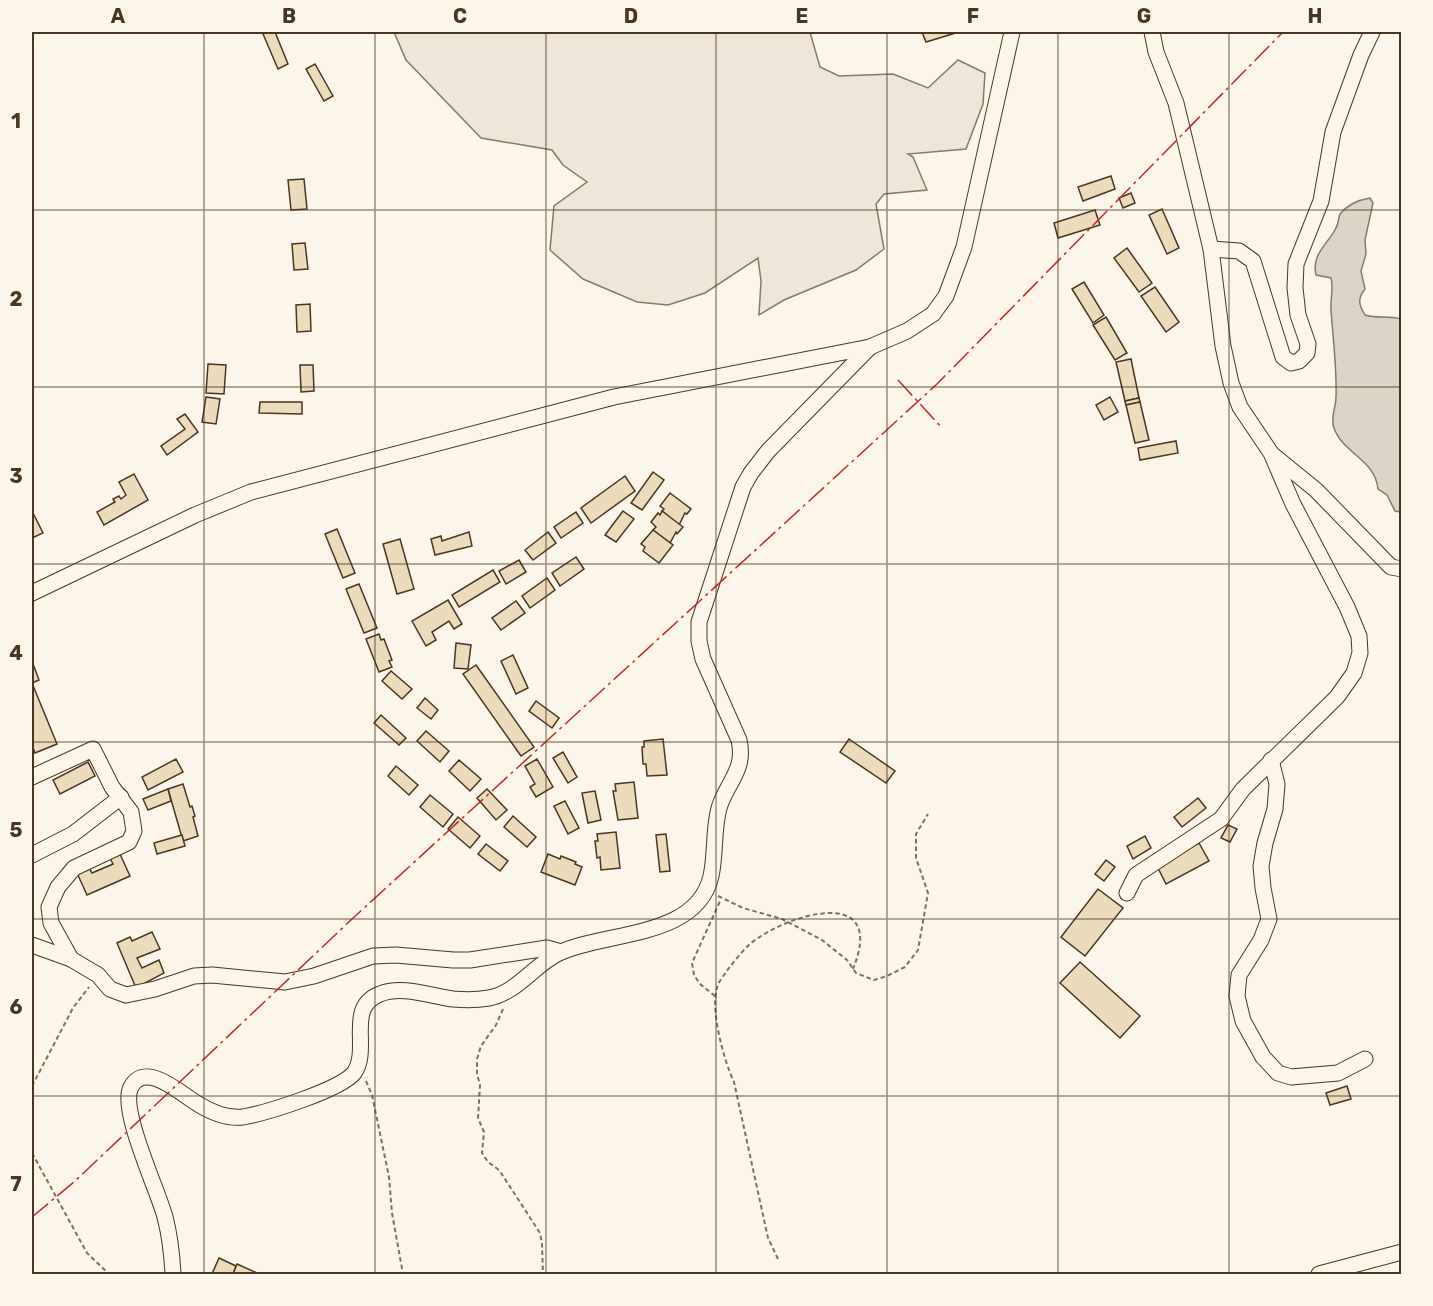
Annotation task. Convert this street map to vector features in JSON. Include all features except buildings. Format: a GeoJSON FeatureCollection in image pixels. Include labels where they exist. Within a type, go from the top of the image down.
{"type":"FeatureCollection","features":[{"type":"Feature","properties":{"kind":"street"},"geometry":{"type":"LineString","coordinates":[[32,594],[195,514],[251,492],[614,398],[870,347],[907,331],[933,314],[946,296],[964,248],[1012,32]]}},
{"type":"Feature","properties":{"kind":"street"},"geometry":{"type":"LineString","coordinates":[[1127,893],[1136,875],[1221,819],[1243,789],[1337,697],[1354,673],[1360,654],[1359,636],[1347,607],[1293,504],[1271,453],[1240,407],[1223,346],[1211,249],[1176,103],[1156,52],[1152,32]]}},
{"type":"Feature","properties":{"kind":"street"},"geometry":{"type":"LineString","coordinates":[[1211,249],[1239,251],[1253,261],[1283,357],[1291,363],[1299,361],[1307,353],[1308,344],[1298,315],[1295,288],[1296,264],[1321,201],[1333,132],[1361,55],[1372,32]]}},
{"type":"Feature","properties":{"kind":"street"},"geometry":{"type":"LineString","coordinates":[[173,1275],[172,1253],[165,1216],[130,1116],[128,1094],[132,1084],[139,1079],[155,1077],[198,1104],[217,1113],[236,1118],[285,1105],[344,1083],[355,1071],[361,1050],[360,1017],[364,1006],[371,998],[382,993],[393,992],[415,992],[471,1000],[494,997],[561,952],[592,941],[662,926],[694,905],[711,876],[720,807],[740,765],[742,751],[703,658],[699,641],[699,622],[743,488],[751,473],[768,451],[870,347]]}},
{"type":"Feature","properties":{"kind":"street"},"geometry":{"type":"LineString","coordinates":[[1271,453],[1316,490],[1390,567],[1401,569]]}},
{"type":"Feature","properties":{"kind":"street"},"geometry":{"type":"LineString","coordinates":[[32,777],[93,749],[112,787],[131,812],[134,831],[129,842],[74,868],[58,887],[50,907],[51,923],[71,959]]}},
{"type":"Feature","properties":{"kind":"street"},"geometry":{"type":"LineString","coordinates":[[1271,760],[1277,784],[1275,809],[1261,866],[1269,919],[1261,940],[1239,975],[1237,996],[1243,1021],[1263,1057],[1278,1073],[1291,1077],[1338,1073],[1365,1059]]}},
{"type":"Feature","properties":{"kind":"street"},"geometry":{"type":"LineString","coordinates":[[32,855],[74,834],[121,797]]}},
{"type":"Feature","properties":{"kind":"street"},"geometry":{"type":"LineString","coordinates":[[32,945],[71,959],[98,975],[110,989],[126,995],[155,989],[194,976],[212,975],[285,982],[314,976],[373,956],[396,955],[470,960],[547,948],[561,952]]}},
{"type":"Feature","properties":{"kind":"street"},"geometry":{"type":"LineString","coordinates":[[1319,1275],[1401,1252]]}},
{"type":"Feature","properties":{"kind":"path"},"geometry":{"type":"LineString","coordinates":[[707,886],[721,899],[787,922],[822,940],[846,960],[856,973],[874,980],[905,967],[918,950],[928,893],[916,858],[916,834],[928,814]]}},
{"type":"Feature","properties":{"kind":"path"},"geometry":{"type":"LineString","coordinates":[[715,996],[700,984],[694,975],[692,963],[721,899]]}},
{"type":"Feature","properties":{"kind":"path"},"geometry":{"type":"LineString","coordinates":[[778,1259],[768,1238],[734,1082],[728,1069],[717,1018],[715,996],[717,986],[732,963],[750,944],[787,922],[826,912],[843,914],[854,922],[861,935],[860,951],[853,969]]}},
{"type":"Feature","properties":{"kind":"path"},"geometry":{"type":"LineString","coordinates":[[32,1086],[73,1008],[98,975]]}},
{"type":"Feature","properties":{"kind":"path"},"geometry":{"type":"LineString","coordinates":[[504,991],[503,1012],[481,1046],[477,1059],[480,1084],[478,1118],[484,1132],[482,1153],[488,1162],[499,1170],[540,1233],[543,1275]]}},
{"type":"Feature","properties":{"kind":"path"},"geometry":{"type":"LineString","coordinates":[[355,1071],[368,1083],[372,1095],[389,1178],[392,1213],[403,1275]]}},
{"type":"Feature","properties":{"kind":"path"},"geometry":{"type":"LineString","coordinates":[[32,1153],[87,1253],[110,1275]]}},
{"type":"Feature","properties":{"kind":"shaded area"},"geometry":{"type":"Polygon","coordinates":[[[394,32],[810,32],[820,67],[839,76],[893,74],[928,88],[958,60],[985,73],[983,104],[966,149],[908,154],[913,157],[927,190],[884,194],[876,204],[884,249],[856,270],[784,300],[759,315],[761,281],[758,258],[705,293],[668,305],[637,302],[583,279],[550,250],[554,206],[587,182],[563,165],[552,150],[481,138],[406,60],[394,32]]]}},
{"type":"Feature","properties":{"kind":"shaded area"},"geometry":{"type":"Polygon","coordinates":[[[1370,198],[1373,203],[1365,240],[1366,254],[1361,271],[1365,289],[1360,302],[1365,315],[1401,319],[1401,512],[1395,511],[1387,495],[1378,489],[1371,470],[1344,444],[1334,428],[1336,386],[1331,310],[1332,282],[1331,278],[1316,275],[1315,268],[1318,255],[1336,228],[1340,214],[1353,203],[1370,198]]]}},
{"type":"Feature","properties":{"kind":"power"},"geometry":{"type":"LineString","coordinates":[[32,1217],[74,1182],[352,919],[937,384],[1283,32]]}},
{"type":"Feature","properties":{"kind":"power"},"geometry":{"type":"LineString","coordinates":[[898,380],[942,428]]}}]}
